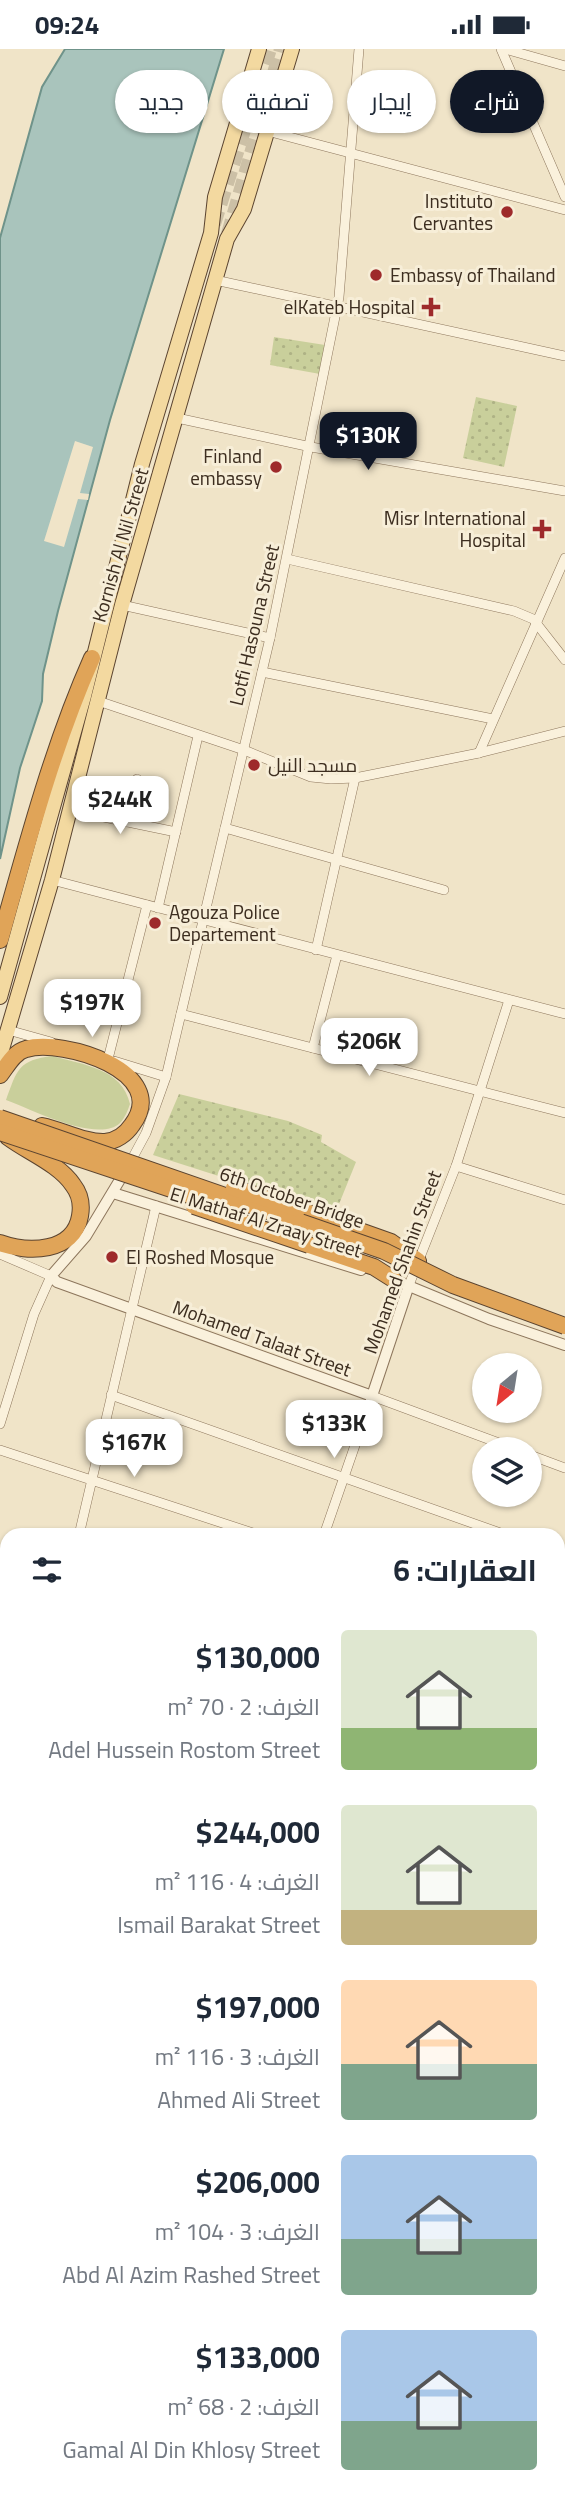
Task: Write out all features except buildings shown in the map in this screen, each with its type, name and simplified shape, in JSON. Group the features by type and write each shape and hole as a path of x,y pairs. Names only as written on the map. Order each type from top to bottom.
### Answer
{"highway":[{"path":"0,940 31,830 71,705 92,658"},
{"path":"0,1075 18,1053 28,1048 74,1052 113,1063 135,1084 140,1097 135,1121 117,1138 105,1142 45,1126 3,1126"},
{"path":"0,1243 40,1249 59,1244 74,1231 81,1211 77,1191 64,1174 3,1126"},
{"name":"6th October Bridge","path":"3,1126 58,1139 384,1251 453,1285 565,1326"},
{"name":"6th October Bridge","path":"3,1126 33,1143 372,1257 458,1297 565,1336"},
{"path":"58,1139 78,1140 134,1155 298,1209 391,1242 418,1261"},
{"path":"33,1143 76,1166 374,1267 401,1282"}],"main road":[{"name":"Kornish Al Nil Street","path":"0,997 43,848 142,464 211,233 215,197 259,49"},
{"name":"Kornish Al Nil Street","path":"286,70 292,49"},
{"name":"Kornish Al Nil Street","path":"0,1056 52,880 122,605 215,280 227,239 244,209 266,133"}],"street":[{"name":"Lotfi Hasouna Street","path":"51,1276 86,1236 113,1193 146,1133 166,1077 270,638 338,306 359,49"},
{"path":"503,49 565,66"},
{"path":"503,49 565,197"},
{"path":"275,133 565,209"},
{"path":"215,280 565,356"},
{"path":"177,418 311,447 565,491"},
{"path":"479,753 565,558"},
{"path":"287,559 514,611 536,622 565,660"},
{"path":"122,605 270,638"},
{"path":"262,672 494,719"},
{"path":"98,701 244,750 312,777 355,778 479,753 565,731"},
{"path":"158,908 198,736"},
{"path":"316,950 355,778"},
{"path":"127,822 137,779"},
{"path":"70,810 176,832"},
{"path":"225,828 444,890"},
{"path":"52,880 565,1014"},
{"path":"113,1063 147,905"},
{"path":"313,1048 337,955"},
{"name":"Mohamed Shahin Street","path":"326,1528 372,1396 401,1282 418,1261 456,1166 509,1000"},
{"path":"181,1014 565,1114"},
{"path":"8,1030 166,1077"},
{"name":"El Mathaf Al Zraay Street","path":"132,1159 418,1261 461,1280 565,1318"},
{"path":"456,1166 565,1200"},
{"name":"El Mathaf Al Zraay Street","path":"113,1193 401,1282 489,1319 565,1345"},
{"path":"81,1528 156,1206"},
{"name":"Mohamed Talaat Street","path":"0,1254 51,1276 65,1286 483,1437"},
{"path":"0,1424 34,1314 51,1276"},
{"path":"111,1395 486,1528"},
{"path":"0,1450 238,1528"},
{"path":"542,1459 565,1468"}],"green space":[{"path":"274,337 325,345 320,374 270,365"},
{"path":"476,397 517,406 504,467 463,458"},
{"path":"53,1056 100,1070 119,1083 130,1104 120,1123 96,1130 81,1127 47,1117 6,1100 20,1068 32,1060"},
{"path":"179,1094 288,1121 322,1135 321,1142 356,1162 337,1209 278,1195 153,1155"}],"water":[{"path":"65,49 224,49 208,101 208,70 115,70 115,133 198,133 110,420 58,611 43,674 42,701 20,768 0,859 0,238 42,87"}],"pier":[{"path":"75,441 93,447 80,493 89,494 88,500 78,499 64,547 44,541"}],"tunnel":[{"path":"214,224 270,49"},
{"path":"228,234 281,49"}],"place":[{"name":"Instituto Cervantes","path":"507,212"},
{"name":"Embassy of Thailand","path":"376,275"},
{"name":"elKateb Hospital","path":"431,307"},
{"name":"Finland embassy","path":"276,467"},
{"name":"Misr International Hospital","path":"542,529"},
{"name":"مسجد النيل","path":"254,765"},
{"name":"Agouza Police Departement","path":"155,923"},
{"name":"El Roshed Mosque","path":"112,1257"}]}
